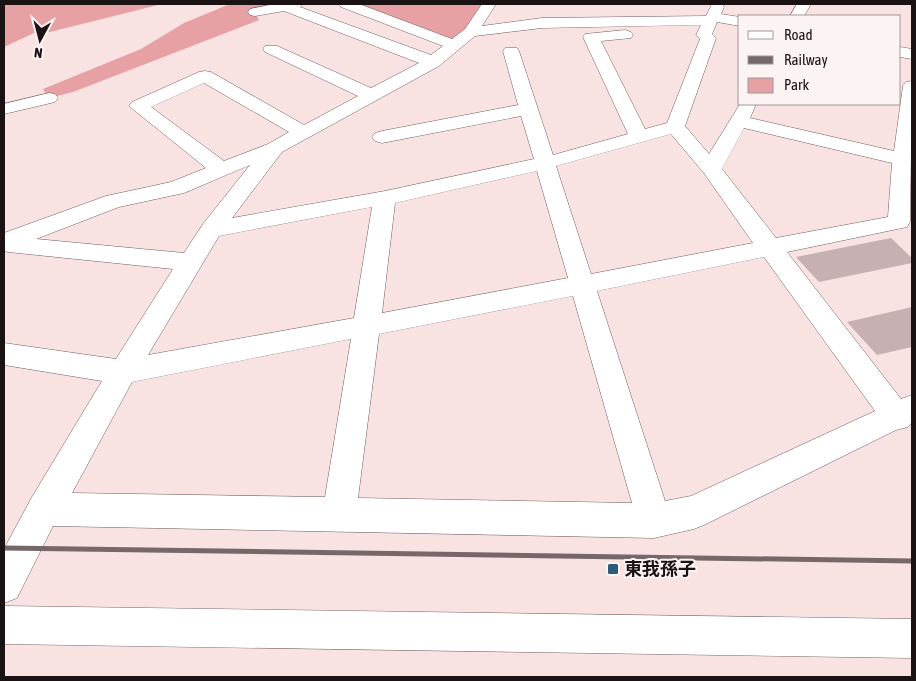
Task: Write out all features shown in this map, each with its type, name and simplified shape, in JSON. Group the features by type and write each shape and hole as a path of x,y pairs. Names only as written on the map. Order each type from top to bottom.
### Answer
{"street":[{"path":"346,4 454,45"},
{"path":"4,243 114,201 176,188 275,148 433,62 470,32 489,4"},
{"path":"798,15 804,4"},
{"path":"255,12 290,5 433,62"},
{"path":"470,32 611,15 714,13 738,21"},
{"path":"675,127 708,38 704,35 714,13"},
{"path":"628,35 591,36 639,136"},
{"path":"271,49 371,96"},
{"path":"511,51 654,521"},
{"path":"222,170 138,106 205,76 303,132"},
{"path":"4,354 123,372 582,285 899,222 903,158 912,86"},
{"path":"4,109 49,98"},
{"path":"382,137 529,109"},
{"path":"711,169 744,112 903,158"},
{"path":"211,230 385,198 545,163 675,127"},
{"path":"44,509 654,521 694,512 905,413 771,248 711,169 675,127"},
{"path":"4,585 44,509 123,372 190,262 211,230 275,148"},
{"path":"339,515 385,198"},
{"path":"4,243 190,262"},
{"path":"4,625 912,639"}],"green space":[{"path":"4,4 162,4 50,32 34,33 4,47"},
{"path":"230,4 295,4 255,12 259,20 73,92 49,98 43,89 141,49 184,23"},
{"path":"346,4 489,4 480,18 454,45"}],"building":[{"path":"891,238 912,258 912,263 819,282 796,257"},
{"path":"912,307 912,347 877,355 847,322"}],"railway":[{"path":"4,548 912,561"}],"place":[{"name":"東我孫子","path":"613,569"}]}
